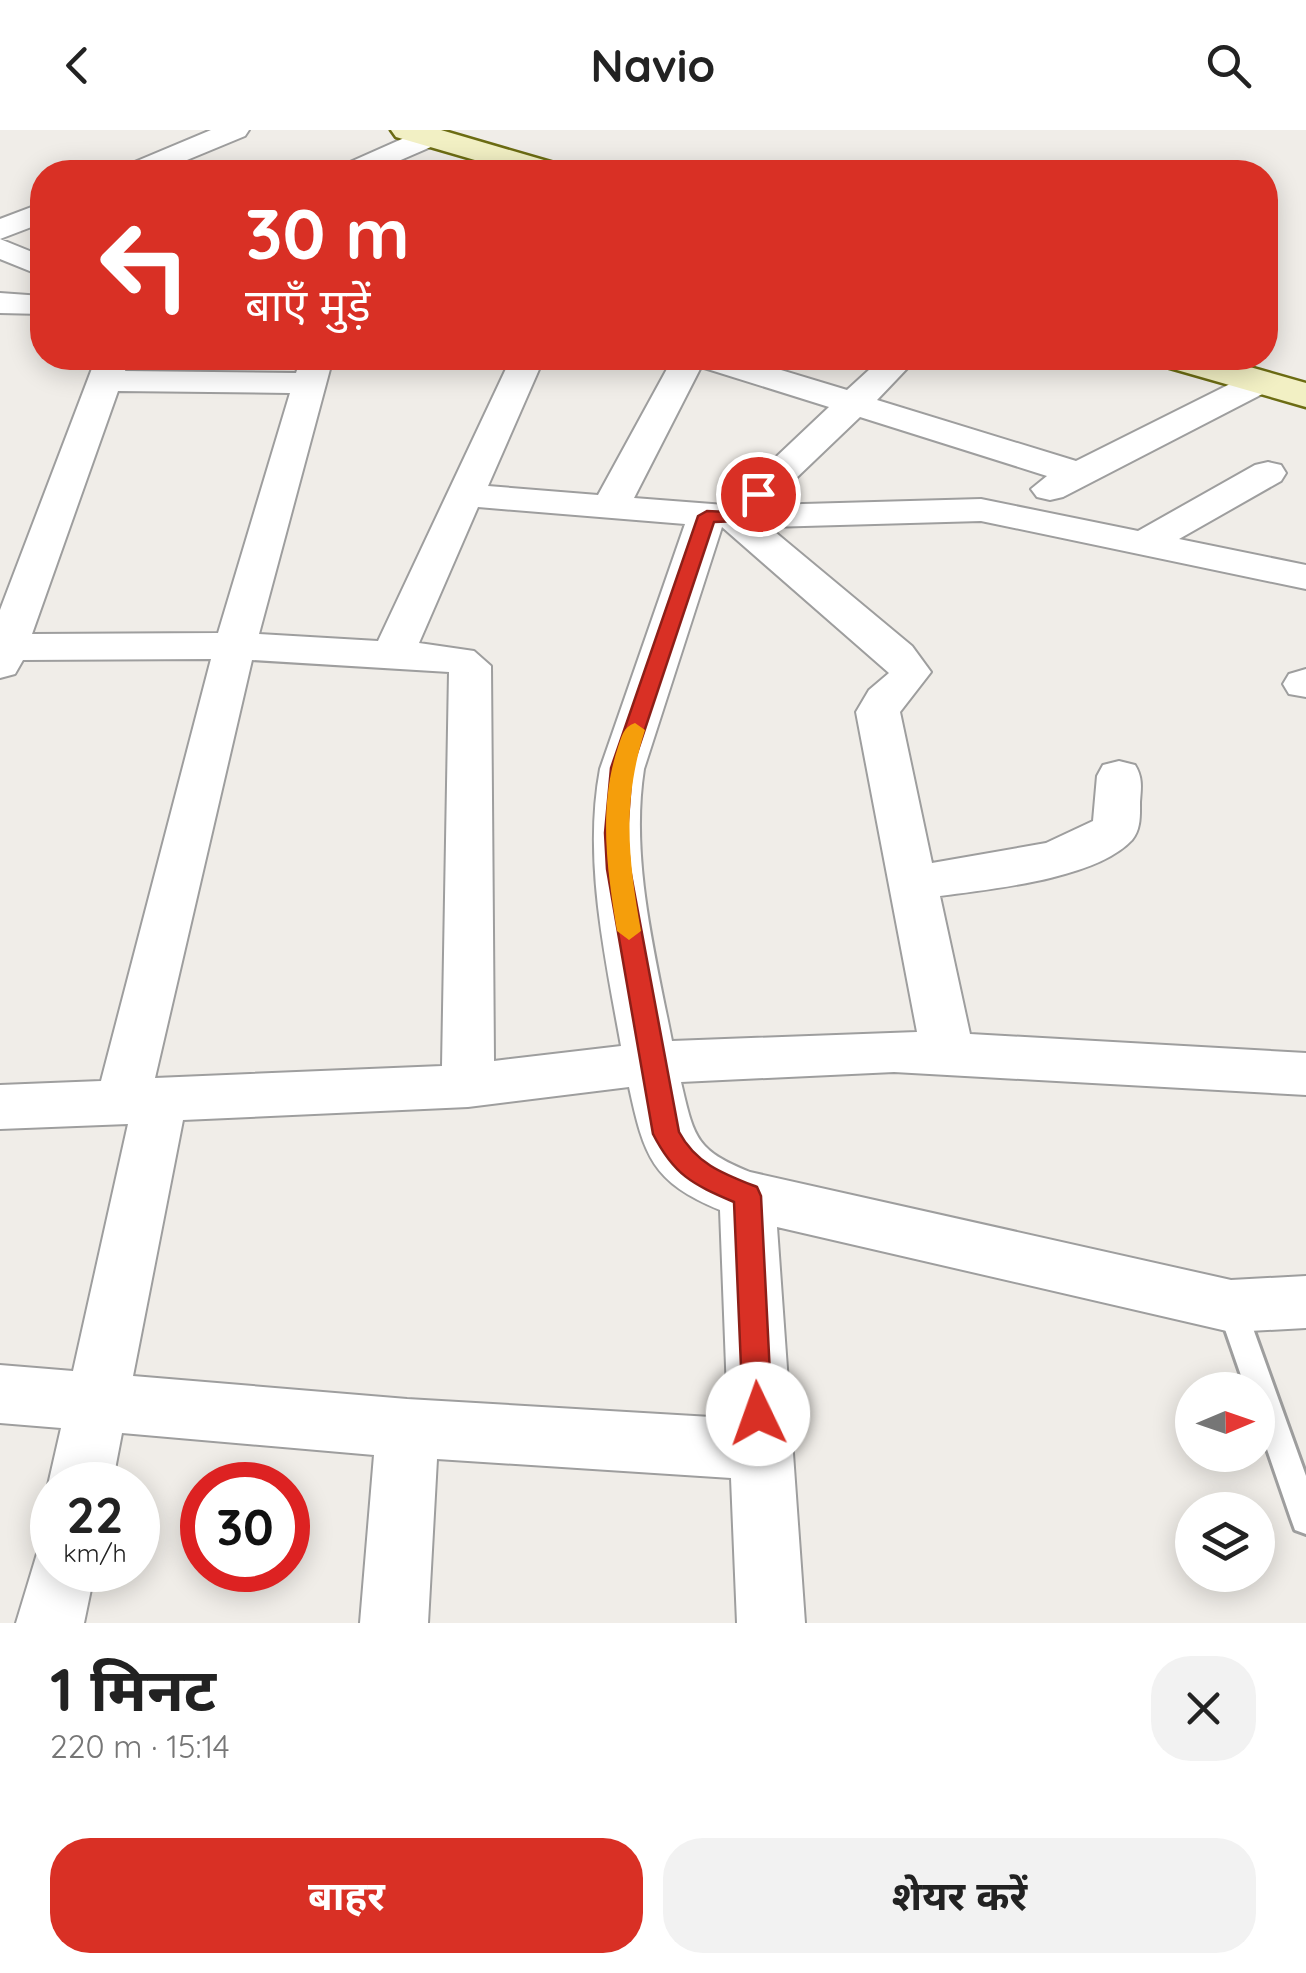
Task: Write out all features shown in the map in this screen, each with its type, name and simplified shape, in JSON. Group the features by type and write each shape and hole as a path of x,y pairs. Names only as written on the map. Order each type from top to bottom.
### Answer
{"street":[{"path":"164,160 235,130"},
{"path":"372,160 419,134 509,160"},
{"path":"0,230 30,217"},
{"path":"0,248 30,262"},
{"path":"0,303 30,304"},
{"path":"108,370 3,653 235,646 393,654 459,660 470,666 468,1086"},
{"path":"85,1462 141,1102 235,646 313,370"},
{"path":"393,654 522,370"},
{"path":"611,506 683,370"},
{"path":"749,370 1079,474"},
{"path":"886,370 721,517 622,768 617,802 619,869 666,1134 681,1161 710,1180 748,1196 1231,1306 1306,1302"},
{"path":"1218,370 1306,395"},
{"path":"1004,513 1260,382"},
{"path":"1146,544 1268,473"},
{"path":"464,496 721,517 981,510 1306,577"},
{"path":"721,517 906,664 910,672 907,682 881,702 878,712 948,1051"},
{"path":"916,882 1055,858 1102,841 1116,828 1120,776"},
{"path":"0,1107 468,1086 652,1063 948,1051 1306,1074"},
{"path":"748,1196 759,1450 772,1623"},
{"path":"0,1394 407,1428 759,1450"},
{"path":"394,1623 407,1428"},
{"path":"50,1623 57,1592"}],"lane":[{"path":"1231,1306 1306,1519"}],"slow traffic":[{"path":"629,931 616,833 622,768 635,730"}],"route":[{"path":"758,494 734,517 707,516 622,768 616,833 666,1134 681,1161 710,1180 748,1196 758,1414"}]}
